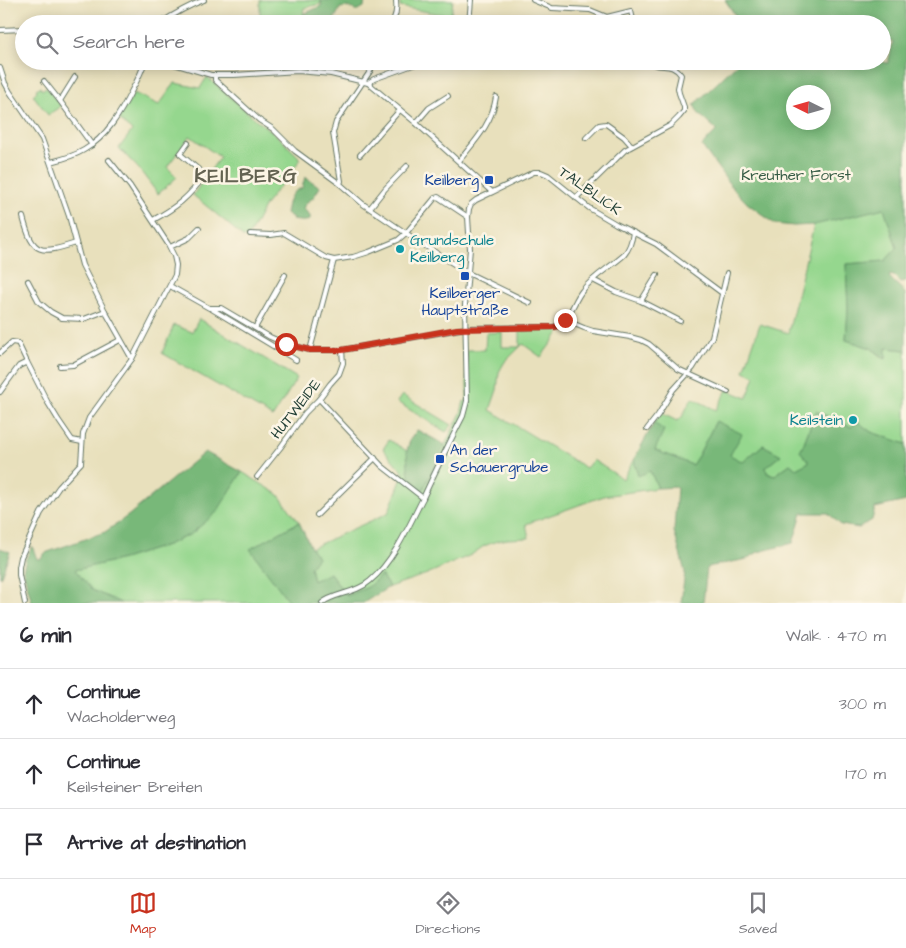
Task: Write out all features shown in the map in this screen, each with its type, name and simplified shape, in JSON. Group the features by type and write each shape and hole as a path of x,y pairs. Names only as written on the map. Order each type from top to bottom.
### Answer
{"street":[{"path":"171,15 204,0"},
{"path":"395,15 396,0"},
{"path":"470,15 472,0"},
{"path":"533,0 552,8 590,10 602,15"},
{"path":"615,15 631,11 632,15"},
{"path":"0,30 15,29"},
{"path":"0,68 5,84 42,139 51,162 82,265 120,340 132,359"},
{"path":"51,162 84,151 107,131 117,118 142,70"},
{"path":"196,70 213,75 306,71 333,74 366,83 416,122 492,192"},
{"path":"340,184 334,128 336,122 366,83 371,70"},
{"path":"366,83 399,70"},
{"path":"576,198 625,150 671,125 684,111 678,88 681,75 678,70"},
{"path":"213,75 215,80 259,120 273,129 296,151 363,204 468,273 530,303"},
{"path":"60,101 75,78"},
{"path":"44,81 92,145"},
{"path":"416,122 429,108 448,96"},
{"path":"459,161 487,125 493,112 496,97"},
{"path":"360,155 400,110"},
{"path":"586,138 599,125 606,124 632,146"},
{"path":"153,220 181,203 205,176 180,154 188,143"},
{"path":"24,603 19,575 21,557 41,513 59,487 81,463 83,434 89,418 132,359 175,275 176,265 170,247 130,186 109,160"},
{"path":"370,208 406,166"},
{"name":"TALBLICK","path":"468,217 471,204 476,200 534,172 541,172 602,216 670,253 722,293"},
{"path":"250,234 284,233 326,258 334,260 353,257 398,240 435,198 438,197 468,217 470,249 466,296 467,401 463,416 409,526 396,549 378,574 357,590 328,599 322,603"},
{"path":"23,217 31,242 37,247 44,250 53,250 76,243"},
{"path":"170,247 189,238 199,228"},
{"path":"209,308 221,308 286,344 310,350 342,350 466,328 554,327 559,326 565,320 582,291 629,250 633,232"},
{"path":"310,350 334,260"},
{"path":"647,429 673,390 693,368 712,337 727,274"},
{"path":"255,328 285,275"},
{"path":"641,301 657,275"},
{"path":"593,280 680,321"},
{"path":"28,281 39,302 62,318 84,319 105,311"},
{"path":"170,286 296,360"},
{"path":"565,320 593,331 630,336 641,340 649,344 678,369 728,392"},
{"path":"60,366 73,365 120,340"},
{"path":"0,353 12,342 18,343 48,404 72,440 82,442"},
{"name":"HUTWEIDE","path":"257,477 305,413 339,374 343,363 342,350"},
{"path":"0,392 19,366 27,362"},
{"path":"319,399 382,466 423,498"},
{"path":"317,515 375,458"}],"green space":[{"path":"260,0 321,0 320,4 304,8 303,15 260,15"},
{"path":"322,0 365,0 364,7 358,10 347,7 340,8 336,15 304,15 321,6"},
{"path":"400,0 453,0 451,15 400,7"},
{"name":"Kreuther Forst","path":"725,0 906,0 906,281 900,282 894,276 889,276 905,294 906,350 886,348 886,359 871,348 846,340 848,309 846,264 885,261 897,248 884,208 814,225 794,226 775,224 747,203 731,186 702,146 717,130 699,114 694,105 731,70 891,70 893,42 891,42 891,15 735,15"},
{"path":"207,77 273,132 301,159 265,205 250,234 244,238 193,195 220,157 190,136 167,167 177,177 158,194 139,169 119,148 132,131 119,119 134,93 159,105 175,83 200,88"},
{"path":"40,87 42,90 46,87 61,106 48,115 33,95 37,91 36,89"},
{"path":"305,177 320,187 303,208 310,216 310,220 293,220 286,213 288,204 292,194 302,188"},
{"path":"884,208 897,248 885,261 846,264 848,309 846,340 871,348 885,359 886,348 906,350 906,444 871,432 858,422 851,427 816,411 800,451 810,462 796,469 790,464 775,475 767,473 766,467 781,455 763,445 743,462 729,455 716,421 692,465 655,450 654,423 661,413 677,421 682,417 692,398 716,410 727,390 747,398 755,376 744,371 760,324 788,333 814,225"},
{"path":"199,319 297,378 273,417 162,353 174,325 192,332"},
{"path":"559,329 559,333 541,357 523,344 520,347 520,331"},
{"path":"502,332 502,347 520,347 504,363 499,372 497,390 490,410 586,468 593,460 623,479 634,459 638,475 650,471 658,488 604,496 526,524 529,538 497,541 484,546 471,555 427,574 389,587 381,575 368,587 347,596 330,573 313,581 310,567 318,557 311,548 388,513 404,473 383,449 389,440 407,451 410,440 417,430 445,445 461,413 464,401 467,402 467,350 485,350 486,333"},
{"path":"402,395 452,425 446,432 397,402"},
{"path":"816,411 851,427 858,422 871,432 906,444 906,501 875,508 872,520 859,528 841,525 828,513 802,513 793,543 758,552 747,559 707,567 703,603 681,603 685,572 674,531 677,487 658,488 650,471 638,476 634,459 654,423 664,430 655,450 692,465 716,421 742,434 730,455 743,462 763,445 781,455 766,467 767,473 775,475 790,464 796,469 809,462 800,451"},
{"path":"417,430 445,445 422,492 410,481 408,469 407,451 410,440"},
{"path":"205,452 242,472 217,512 191,534 167,545 123,559 75,570 92,590 121,603 32,603 23,570 32,546 37,559 41,559 45,553 105,532 129,515"},
{"path":"242,472 278,494 299,522 251,549 290,603 121,603 91,590 74,570 123,559 167,545 191,534 216,512"},
{"path":"299,522 311,548 318,557 310,567 313,581 330,573 347,596 368,587 381,575 389,587 363,603 290,603 250,549"},
{"path":"0,548 10,552 0,577"}],"place":[{"name":"Keilberg","path":"489,180"},
{"name":"Grundschule Keilberg","path":"400,249"},
{"name":"Keilberger Hauptstraße","path":"465,276"},
{"name":"Keilstein","path":"853,420"},
{"name":"An der Schauergrube","path":"440,459"}],"district":[{"name":"KEILBERG","path":"246,176"}],"route":[{"path":"286,344 310,350 342,350 457,329 554,327 559,326 565,320"}]}
